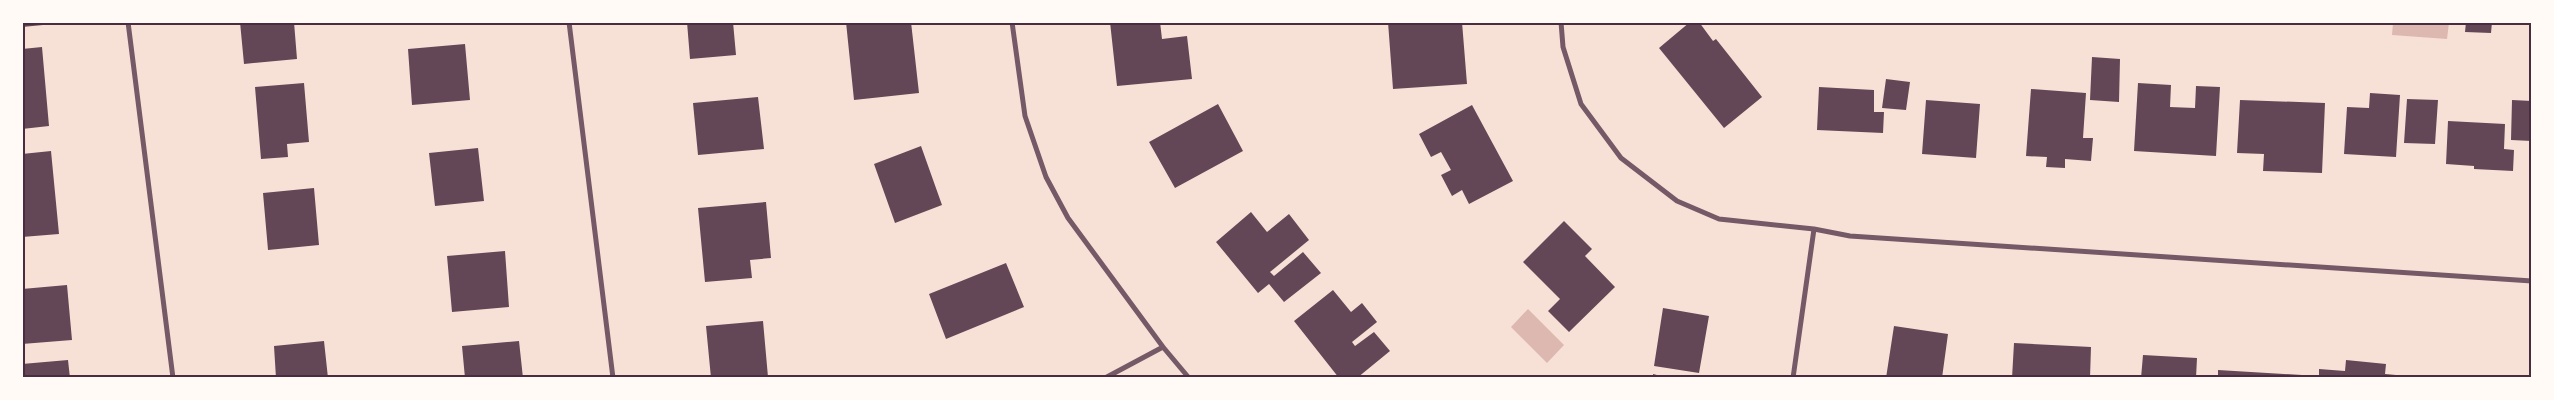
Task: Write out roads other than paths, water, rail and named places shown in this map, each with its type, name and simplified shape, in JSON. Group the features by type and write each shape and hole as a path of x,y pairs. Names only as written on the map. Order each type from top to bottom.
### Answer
{"street":[{"path":"128,22 173,378"},
{"path":"569,22 613,378"},
{"path":"1012,22 1025,116 1046,177 1068,218 1163,347 1189,378"},
{"path":"1561,22 1563,48 1582,104 1621,158 1677,201 1719,219 1814,229 1850,236 2532,281"},
{"path":"1793,378 1814,229"},
{"path":"1105,378 1163,347"}]}
